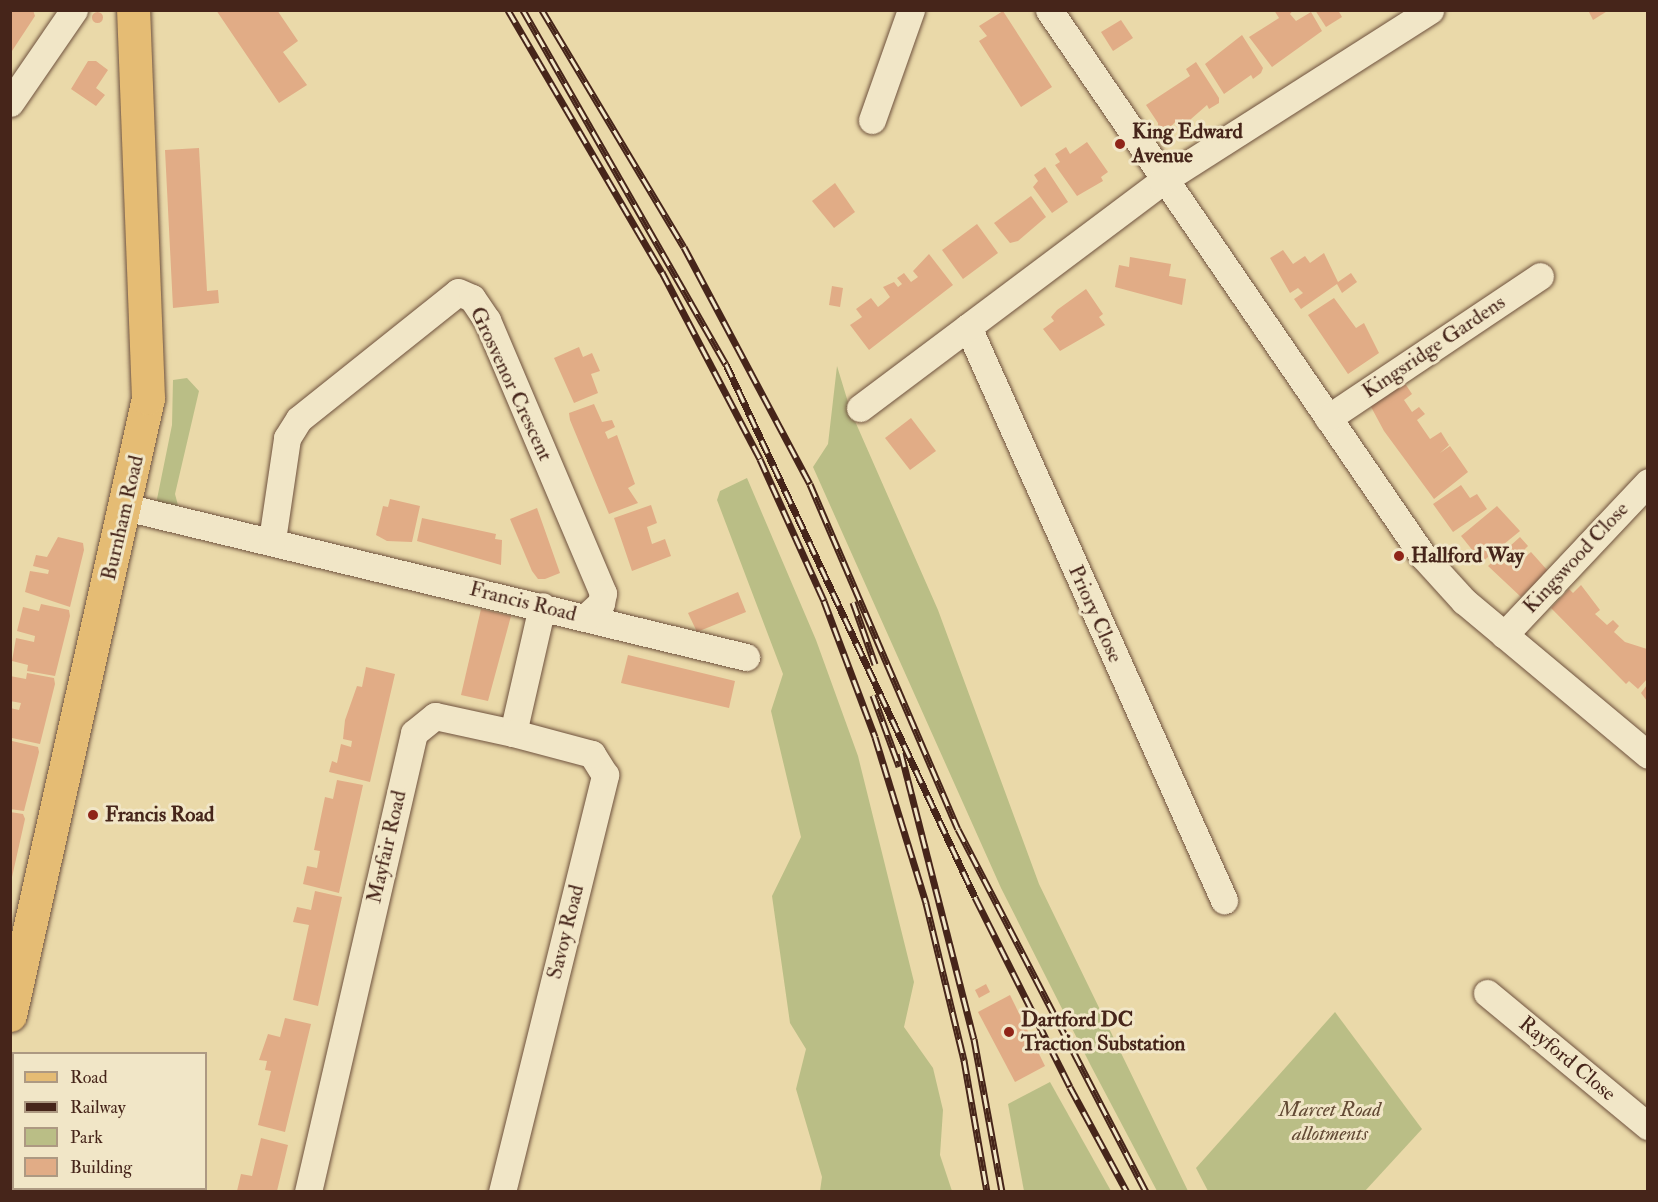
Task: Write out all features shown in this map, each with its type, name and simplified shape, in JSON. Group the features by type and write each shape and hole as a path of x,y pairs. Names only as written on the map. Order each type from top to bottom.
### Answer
{"main road":[{"name":"Burnham Road","path":"10,1015 148,398 133,10"}],"street":[{"path":"10,102 74,10"},
{"path":"872,120 911,10"},
{"path":"1048,10 1162,181 1423,556 1464,601 1647,755"},
{"path":"860,408 1162,181 1430,10"},
{"name":"Kingsridge Gardens","path":"1328,418 1540,276"},
{"name":"Grosvenor Crescent","path":"272,540 287,438 299,419 458,292 472,298 487,320 603,593 601,603 586,617"},
{"name":"Priory Close","path":"968,327 1224,900"},
{"name":"Kingswood Close","path":"1504,635 1647,482"},
{"name":"Francis Road","path":"125,507 272,540 746,657"},
{"path":"513,734 542,606"},
{"name":"Mayfair Road","path":"308,1191 414,733 435,716 513,734"},
{"name":"Savoy Road","path":"502,1191 605,775 592,754 513,734"},
{"name":"Rayford Close","path":"1487,993 1647,1126"}],"green space":[{"path":"837,366 851,412 938,610 1039,884 1188,1191 1157,1191 1091,1066 1001,888 813,467 828,444"},
{"path":"187,378 199,391 175,494 180,513 156,504 172,425 173,380"},
{"path":"747,478 816,640 858,756 914,982 904,1027 933,1068 943,1110 940,1155 952,1191 820,1191 822,1177 796,1089 806,1049 790,1023 772,896 801,837 771,711 783,674 717,500 720,491"},
{"name":"Marcet Road allotments","path":"1335,1012 1422,1129 1365,1191 1208,1191 1196,1168"},
{"path":"1050,1082 1111,1191 1024,1191 1008,1104"}],"building":[{"path":"10,10 33,10 35,16 10,54"},
{"path":"216,10 277,10 298,41 283,52 307,85 279,103"},
{"path":"1274,10 1293,10 1290,14 1296,21 1311,12 1322,31 1272,67 1249,37 1279,18"},
{"path":"1315,10 1338,10 1342,17 1326,27"},
{"path":"1588,10 1609,10 1593,20"},
{"path":"1003,11 1052,87 1021,107 979,41 987,36 979,26"},
{"path":"97,12 101,13 101,21 97,22 93,21 92,17 93,13"},
{"path":"1121,20 1133,38 1113,51 1101,32"},
{"path":"1242,35 1263,68 1261,73 1253,79 1251,75 1224,94 1205,64"},
{"path":"88,61 96,61 108,70 96,88 105,95 96,106 71,89"},
{"path":"1196,62 1219,98 1219,103 1209,109 1207,105 1183,126 1176,121 1167,131 1158,129 1158,123 1146,105 1190,76 1186,69"},
{"path":"1087,142 1108,172 1101,177 1103,181 1077,196 1055,165 1060,162 1055,154 1066,147 1070,154"},
{"path":"199,148 207,291 218,290 219,303 173,308 165,150"},
{"path":"1045,167 1068,202 1052,213 1033,187 1038,181 1034,175"},
{"path":"835,183 855,212 834,228 812,201"},
{"path":"1031,196 1046,217 1018,241 1010,243 994,223"},
{"path":"977,224 998,253 963,279 942,250"},
{"path":"1283,250 1293,264 1305,256 1310,263 1324,253 1338,282 1351,273 1357,282 1342,293 1337,284 1301,309 1294,299 1303,293 1298,288 1290,293 1270,258"},
{"path":"929,254 953,285 869,350 850,325 862,317 856,309 871,298 878,307 890,297 883,287 894,282 898,287 902,284 897,278 904,273 911,282 918,277 913,271"},
{"path":"1130,257 1171,264 1169,276 1186,279 1182,305 1115,287 1119,265 1129,267"},
{"path":"832,286 843,288 840,307 829,305"},
{"path":"1086,289 1103,314 1099,317 1105,325 1060,351 1043,329 1054,321 1051,317 1057,310"},
{"path":"1334,298 1356,328 1364,323 1379,353 1348,374 1308,315"},
{"path":"579,347 583,357 592,353 600,371 591,374 598,393 574,403 554,358"},
{"path":"1404,382 1412,394 1404,400 1412,412 1419,407 1425,414 1417,420 1430,439 1441,432 1449,445 1440,453 1450,446 1468,472 1434,499 1384,431 1370,405"},
{"path":"594,404 602,422 612,420 615,427 605,432 608,439 617,435 635,484 628,488 638,503 609,514 569,413"},
{"path":"911,418 936,451 910,470 885,438"},
{"path":"1461,485 1470,498 1477,494 1487,509 1453,532 1433,504"},
{"path":"390,499 420,506 412,542 387,541 376,535 383,506 388,507"},
{"path":"651,505 657,523 647,527 652,544 665,539 671,556 632,571 614,518"},
{"path":"1497,506 1520,531 1482,562 1461,536"},
{"path":"537,508 560,573 545,579 538,579 532,571 510,519"},
{"path":"422,518 496,534 495,539 502,540 501,565 417,541"},
{"path":"58,537 83,543 84,550 70,607 25,592 30,571 48,574 49,570 33,566 36,555 47,557"},
{"path":"1520,537 1528,546 1521,553 1525,557 1531,552 1548,571 1521,597 1488,566"},
{"path":"1581,585 1600,610 1595,614 1607,625 1613,620 1619,626 1614,632 1625,642 1647,649 1647,679 1638,689 1629,681 1626,684 1551,608 1569,589 1573,593"},
{"path":"738,592 746,612 697,632 688,613"},
{"path":"41,604 69,610 70,616 55,676 27,671 28,665 12,661 16,638 34,642 35,636 17,631 23,607 39,611"},
{"path":"481,609 511,616 488,701 461,695"},
{"path":"628,655 735,681 729,708 621,683"},
{"path":"366,667 395,674 370,782 329,772 332,761 337,763 341,744 351,747 352,741 343,739 345,720 357,686 362,687"},
{"path":"27,673 54,678 55,684 40,744 12,738 10,732 10,708 19,710 21,703 10,701 10,676 26,679"},
{"path":"1647,685 1647,701 1641,693"},
{"path":"12,741 38,747 39,752 24,811 10,809"},
{"path":"337,780 363,785 339,893 303,884 307,866 317,868 320,851 314,850 325,797 333,799"},
{"path":"10,812 23,814 25,819 12,877"},
{"path":"315,891 342,897 318,1006 293,1000 309,925 293,922 297,907 311,910"},
{"path":"986,984 990,992 979,998 975,990"},
{"name":"Dartford DC Traction Substation","path":"1010,995 1045,1066 1015,1082 978,1012"},
{"path":"285,1018 311,1024 285,1132 258,1125 271,1071 265,1070 267,1061 259,1060 268,1034 280,1037"},
{"path":"261,1138 288,1145 277,1191 237,1191 241,1174 252,1176"}],"railway":[{"path":"508,10 662,272 760,459 824,601 875,737 926,903 964,1060 987,1192"},
{"path":"523,10 726,364 975,897 1070,1087 1127,1192"},
{"path":"542,10 684,247 810,484 958,829 1146,1192"},
{"path":"853,602 875,664"},
{"path":"873,695 899,766"},
{"path":"901,753 974,1039 1002,1192"}],"place":[{"name":"King Edward Avenue","path":"1120,144"},
{"name":"Hallford Way","path":"1399,556"},
{"name":"Francis Road","path":"93,815"},
{"name":"Dartford DC Traction Substation","path":"1009,1032"}]}
